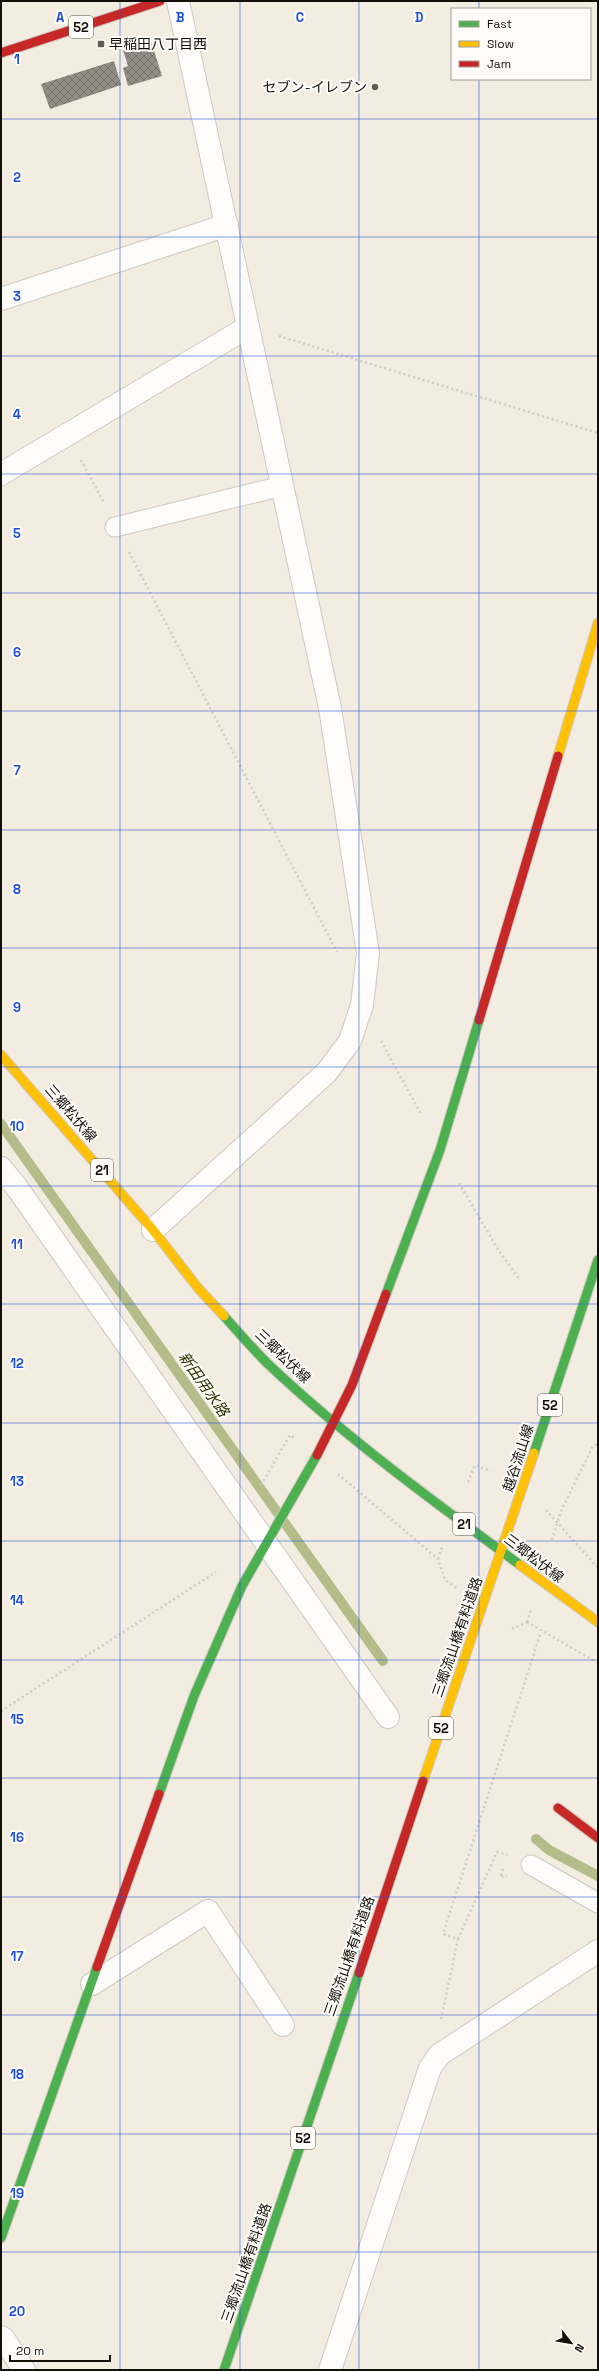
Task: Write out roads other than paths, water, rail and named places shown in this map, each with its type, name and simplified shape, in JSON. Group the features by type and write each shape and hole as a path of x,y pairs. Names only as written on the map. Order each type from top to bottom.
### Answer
{"main road":[{"name":"52","path":"1,53 160,1"},
{"path":"1,2238 194,1696 242,1586 268,1544 334,1423 363,1356 440,1150 598,623"},
{"name":"三郷松伏線","path":"3,1062 153,1230 198,1288 266,1362 334,1423 419,1490 598,1622"},
{"name":"越谷流山線","path":"501,1551 598,1260"},
{"name":"三郷流山橋有料道路","path":"224,2370 501,1551"},
{"path":"558,1808 598,1838"}],"street":[{"path":"153,1230 327,1072 350,1041 362,1005 368,953 330,708 178,1"},
{"path":"1,299 227,225"},
{"path":"1,474 248,327"},
{"path":"1,1168 23,1195 388,1717"},
{"path":"92,1984 208,1911 283,2025"},
{"path":"330,2370 430,2068 439,2055 598,1951"},
{"path":"1,2337 4,2339 24,2370"}],"lane":[{"path":"115,527 282,486"},
{"path":"531,1865 598,1903"}],"waterway":[{"name":"新田用水路","path":"1,1124 383,1661"},
{"name":"新田用水路","path":"536,1839 549,1850 598,1876"}],"place":[{"name":"早稲田八丁目西","path":"101,44"},
{"name":"セブン-イレブン","path":"375,87"}]}
